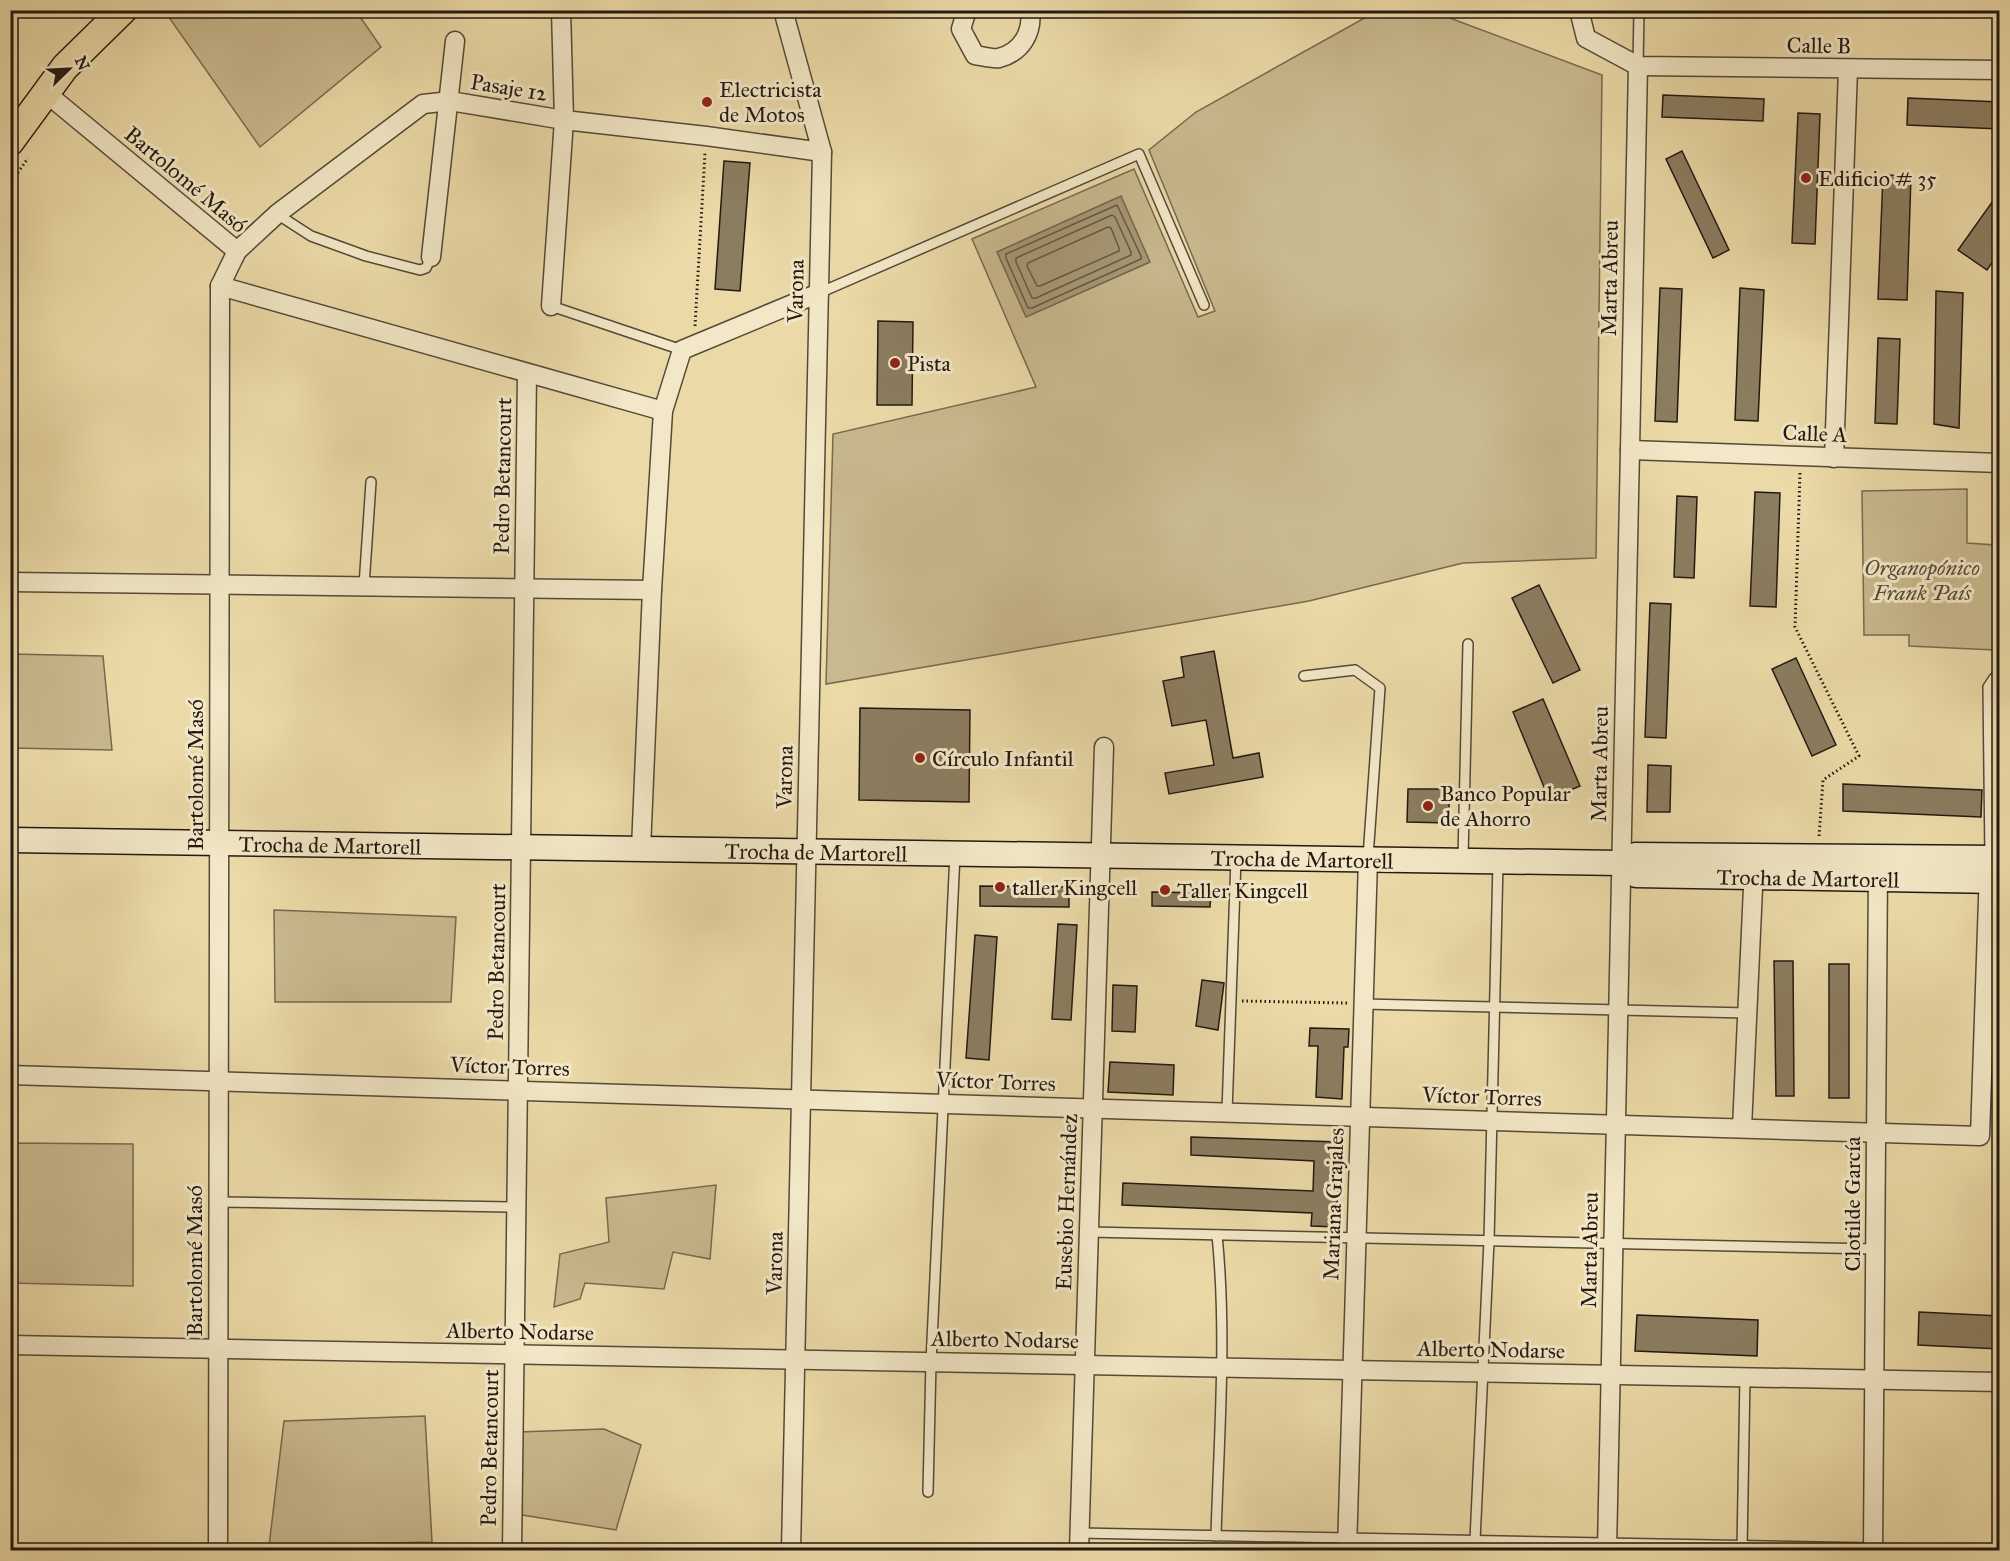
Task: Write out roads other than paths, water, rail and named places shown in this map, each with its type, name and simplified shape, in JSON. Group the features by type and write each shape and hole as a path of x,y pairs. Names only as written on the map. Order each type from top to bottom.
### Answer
{"main road":[{"path":"10,142 65,67 123,10"}],"street":[{"path":"551,306 564,120 561,10"},
{"name":"Varona","path":"783,10 822,152 791,1551"},
{"path":"967,10 961,29 975,55 998,58 1013,51 1027,38 1032,23 1030,10"},
{"path":"1579,10 1586,39 1638,66"},
{"path":"431,257 455,42"},
{"name":"Calle B","path":"1638,66 2000,70"},
{"name":"Marta Abreu","path":"1607,1547 1638,66"},
{"path":"1834,458 1848,69"},
{"name":"Bartolomé Masó","path":"46,93 237,251 220,285 218,1551"},
{"name":"Pasaje 12","path":"237,251 278,214 423,104 450,101 564,120 822,152"},
{"path":"220,285 663,411"},
{"path":"641,849 652,590 663,411 688,347 819,293"},
{"name":"Pedro Betancourt","path":"512,1551 527,374"},
{"name":"Calle A","path":"1630,450 1999,463"},
{"path":"10,582 652,590"},
{"name":"Eusebio Hernández","path":"1079,1542 1104,747"},
{"name":"Trocha de Martorell","path":"10,840 1621,863 1636,875 1754,866 1818,856 1878,868"},
{"name":"Mariana Grajales","path":"1347,1544 1368,860"},
{"path":"1742,1128 1754,866"},
{"name":"Trocha de Martorell","path":"1754,866 1994,869"},
{"name":"Clotilde García","path":"1873,1549 1878,868"},
{"name":"Víctor Torres","path":"10,1075 1980,1136 1994,869"},
{"name":"Alberto Nodarse","path":"10,1345 2000,1382"}],"lane":[{"path":"1638,66 1639,10"},
{"path":"819,293 1139,154 1204,304"},
{"path":"278,214 311,236 366,256 420,270 426,268 431,257"},
{"path":"551,306 688,347"},
{"path":"364,586 371,482"},
{"path":"1462,861 1468,644"},
{"path":"1304,676 1356,670 1380,688 1368,860"},
{"path":"1994,869 1988,687 1989,682 2000,676"},
{"path":"928,1492 931,1362 955,854"},
{"path":"1227,1112 1236,858"},
{"path":"1475,1540 1489,1241 1498,861"},
{"path":"1363,1004 1747,1013"},
{"path":"219,1202 516,1207"},
{"path":"1089,1232 1875,1249"},
{"path":"1216,1536 1221,1368 1220,1266 1217,1235"},
{"path":"1742,1549 1745,1377"},
{"path":"1079,1542 1216,1536 1347,1544 1475,1540 1607,1547 1873,1549"}],"water":[{"path":"1121,196 1150,262 1026,317 997,252"}],"place":[{"name":"Electricista de Motos","path":"707,102"},
{"name":"Edificio # 35","path":"1806,178"},
{"name":"Pista","path":"895,363"},
{"name":"Círculo Infantil","path":"920,758"},
{"name":"Banco Popular de Ahorro","path":"1428,806"},
{"name":"taller Kingcell","path":"1000,887"},
{"name":"Taller Kingcell","path":"1165,890"}],"park label":[{"name":"Organopónico Frank País","path":"1922,580"}]}
